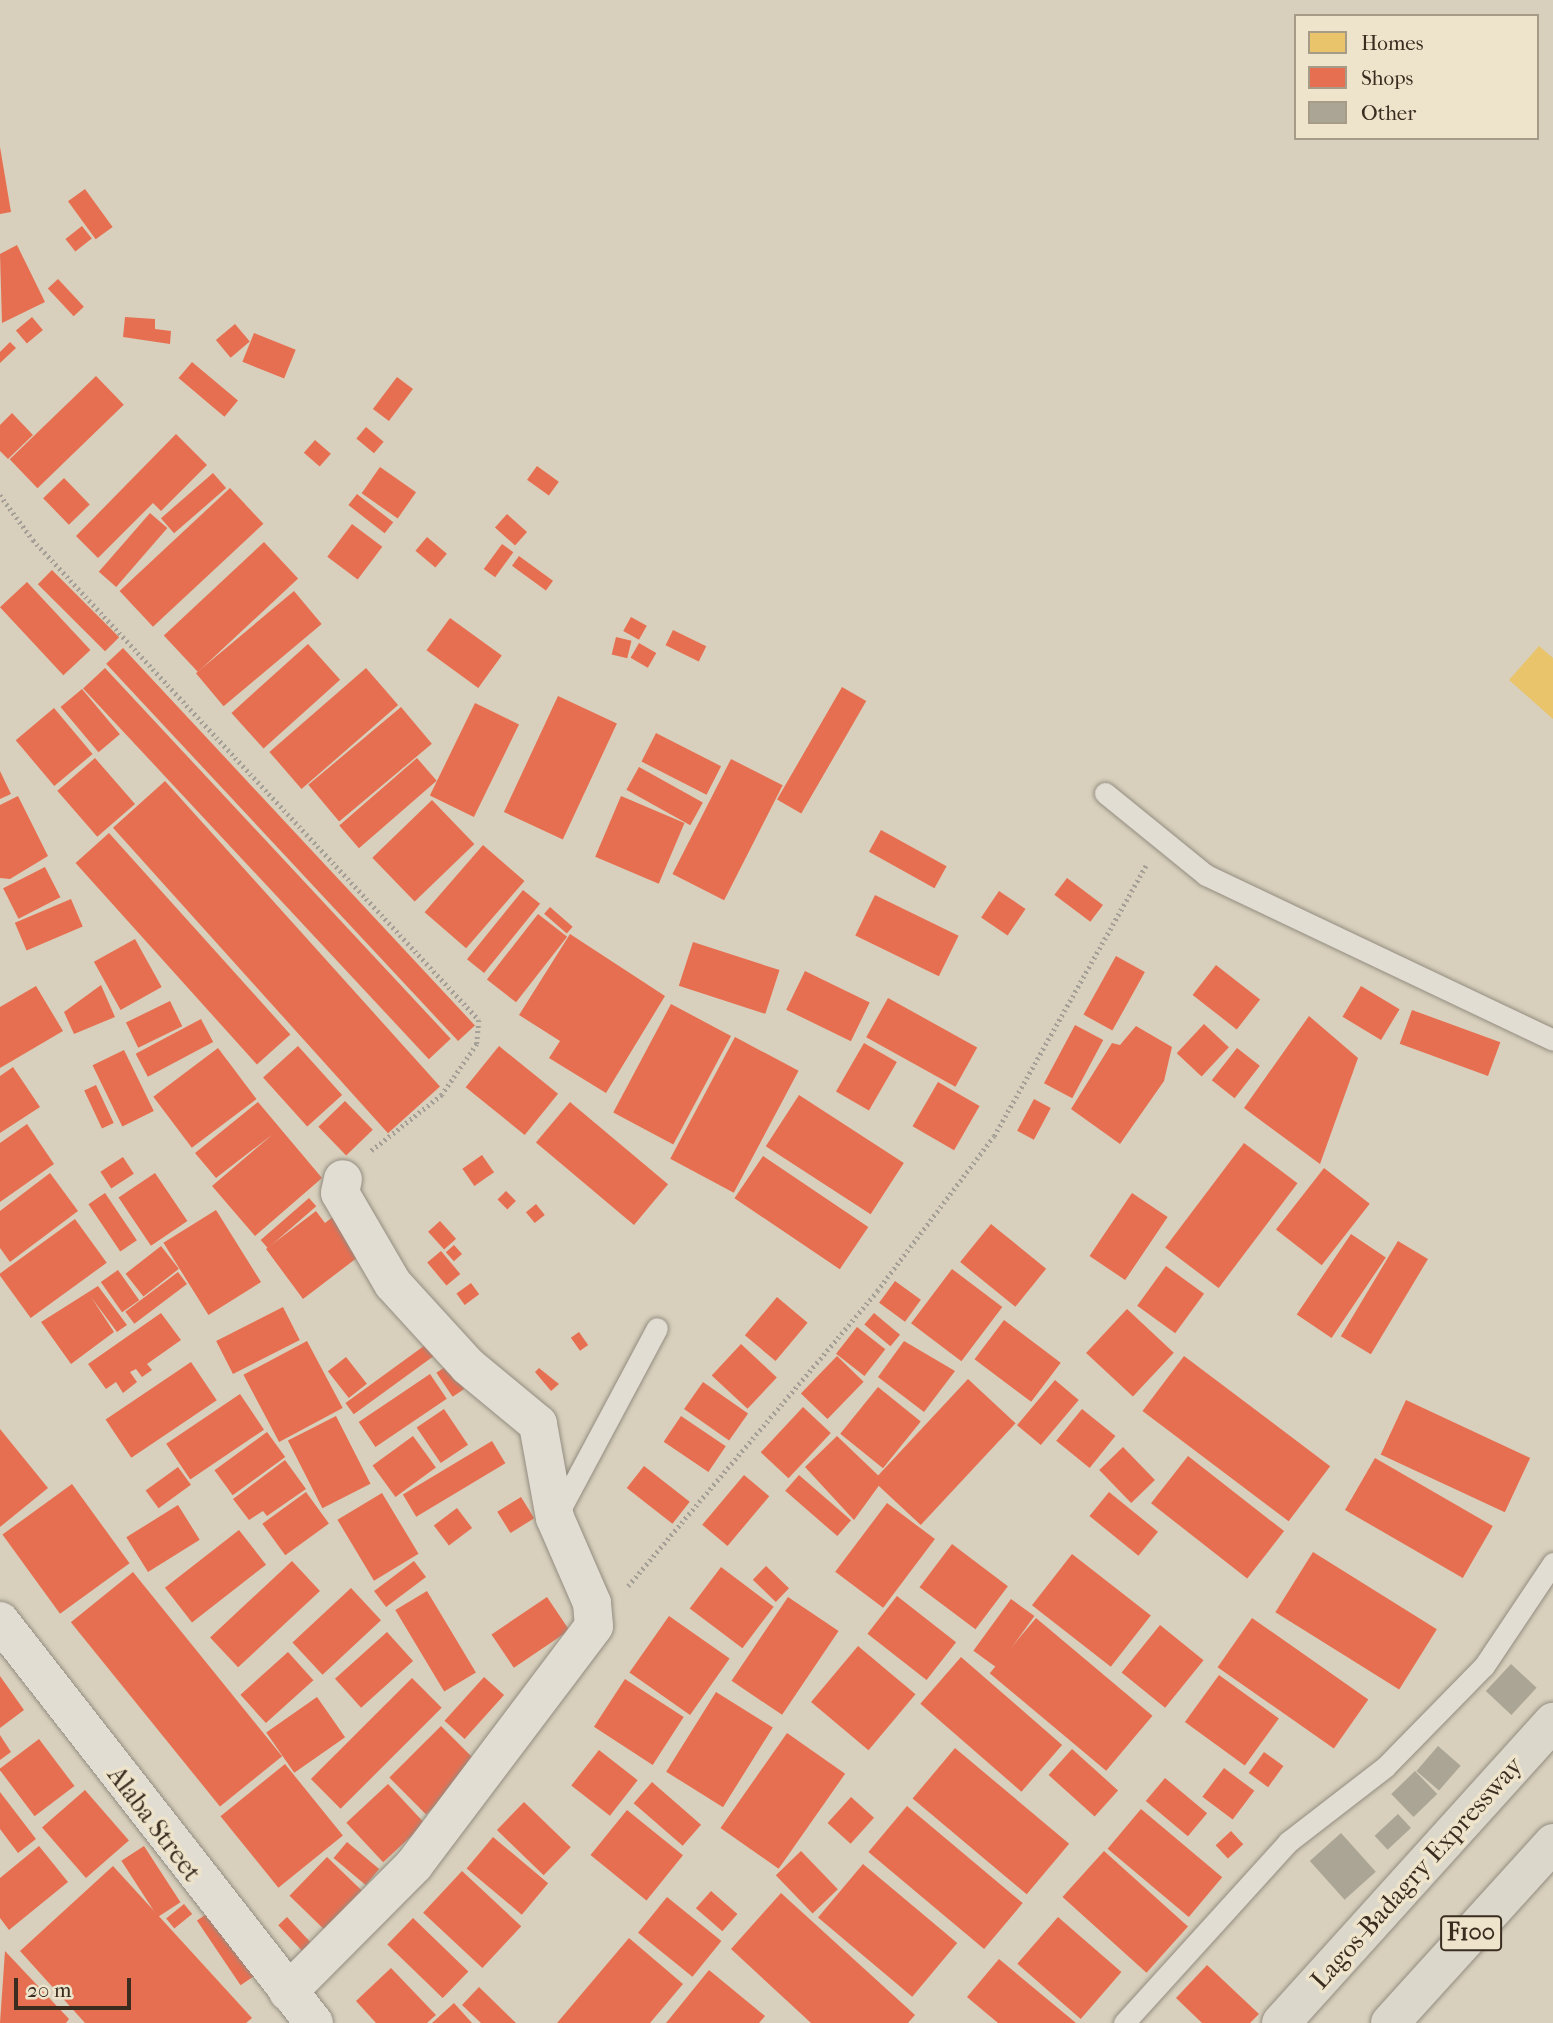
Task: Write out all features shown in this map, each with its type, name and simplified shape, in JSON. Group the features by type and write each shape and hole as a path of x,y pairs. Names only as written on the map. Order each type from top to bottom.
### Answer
{"main road":[{"name":"Lagos-Badagry Expressway","path":"1281,2023 1553,1722"},
{"name":"F100","path":"1390,2023 1553,1843"}],"street":[{"path":"288,1992 414,1866 594,1626 592,1603 555,1518 538,1424 468,1366 394,1284 340,1193 343,1179"},
{"name":"Alaba Street","path":"0,1621 314,2023"}],"lane":[{"path":"1105,793 1206,875 1553,1040"},
{"path":"555,1518 657,1328"},
{"path":"1124,2023 1287,1842 1385,1767 1484,1666 1553,1563"}],"path":[{"path":"0,495 33,540 479,1020 477,1044 442,1095 355,1161 343,1179"},
{"path":"594,1626 877,1291 994,1136 1161,838"}],"building: Homes":[{"path":"1539,646 1553,658 1553,719 1509,680"}],"building: Shops":[{"path":"0,147 11,212 0,214"},
{"path":"85,189 113,227 96,239 68,201"},
{"path":"82,226 92,239 75,252 65,239"},
{"path":"17,245 45,302 2,323 0,254"},
{"path":"58,279 84,307 74,316 48,289"},
{"path":"32,317 43,330 27,344 16,330"},
{"path":"125,317 155,319 155,329 171,331 170,344 123,337"},
{"path":"235,324 250,342 231,358 216,340"},
{"path":"254,333 296,350 284,379 242,362"},
{"path":"10,342 16,348 0,363 0,352"},
{"path":"192,362 238,401 224,417 179,378"},
{"path":"96,376 124,405 37,488 10,459"},
{"path":"397,377 413,389 389,421 373,409"},
{"path":"12,413 33,435 8,459 0,451 0,425"},
{"path":"366,427 384,442 374,453 356,438"},
{"path":"176,434 207,465 161,511 153,503 98,558 76,536"},
{"path":"315,440 331,454 320,467 304,453"},
{"path":"537,466 559,482 549,496 527,480"},
{"path":"380,467 416,492 398,518 362,493"},
{"path":"213,473 226,488 174,533 161,518"},
{"path":"64,478 90,505 69,525 43,498"},
{"path":"230,488 263,524 153,627 120,591"},
{"path":"357,494 393,522 385,533 348,505"},
{"path":"150,513 167,528 116,587 99,572"},
{"path":"507,514 527,532 515,545 495,527"},
{"path":"352,524 382,547 358,580 327,557"},
{"path":"427,537 447,554 435,568 415,551"},
{"path":"264,542 298,579 198,672 164,635"},
{"path":"502,544 513,552 495,577 484,569"},
{"path":"519,556 553,581 546,590 512,566"},
{"path":"52,570 119,637 105,651 38,584"},
{"path":"27,582 90,650 63,675 0,607"},
{"path":"294,591 322,624 224,706 196,673"},
{"path":"631,617 647,626 639,640 623,631"},
{"path":"450,618 502,656 478,688 426,650"},
{"path":"673,630 706,646 699,661 666,645"},
{"path":"616,637 632,641 627,658 612,654"},
{"path":"639,643 656,653 648,668 630,658"},
{"path":"308,644 340,680 264,749 231,713"},
{"path":"123,648 475,1025 458,1041 106,664"},
{"path":"105,668 451,1039 429,1059 83,688"},
{"path":"366,668 398,705 302,789 269,752"},
{"path":"842,687 866,701 801,814 777,800"},
{"path":"82,689 120,734 98,752 61,707"},
{"path":"558,696 617,723 563,839 504,812"},
{"path":"475,703 519,724 474,817 430,796"},
{"path":"401,707 432,744 339,822 308,785"},
{"path":"54,708 93,754 54,786 16,740"},
{"path":"656,733 721,766 707,795 641,762"},
{"path":"95,758 135,804 97,837 57,791"},
{"path":"417,758 437,781 359,848 339,826"},
{"path":"731,759 783,785 724,900 672,874"},
{"path":"639,767 703,802 690,825 626,790"},
{"path":"0,771 11,794 0,799"},
{"path":"165,781 440,1086 388,1133 113,828"},
{"path":"18,796 48,856 10,879 0,878 0,805"},
{"path":"621,796 685,823 659,884 595,857"},
{"path":"432,800 474,844 415,902 372,858"},
{"path":"881,830 947,866 934,888 869,852"},
{"path":"109,833 290,1034 257,1065 76,863"},
{"path":"483,845 525,881 466,948 425,912"},
{"path":"45,867 60,897 19,919 3,888"},
{"path":"1067,878 1103,905 1090,922 1054,895"},
{"path":"523,890 540,904 484,973 467,959"},
{"path":"999,891 1026,909 1008,935 981,918"},
{"path":"875,895 959,936 939,976 855,935"},
{"path":"71,899 83,927 27,950 15,923"},
{"path":"550,907 573,927 567,933 544,914"},
{"path":"538,914 567,937 516,1002 487,979"},
{"path":"570,934 665,996 606,1093 549,1058 560,1041 519,1015"},
{"path":"135,939 162,987 121,1010 94,962"},
{"path":"693,942 780,970 765,1014 679,986"},
{"path":"1116,956 1145,972 1112,1031 1084,1015"},
{"path":"1216,965 1260,999 1237,1029 1193,995"},
{"path":"805,971 870,1003 851,1041 786,1010"},
{"path":"101,985 115,1017 74,1034 64,1012"},
{"path":"36,986 63,1031 0,1068 0,1007"},
{"path":"1361,986 1400,1009 1381,1040 1342,1017"},
{"path":"888,998 977,1047 955,1087 866,1037"},
{"path":"170,1001 182,1026 138,1048 126,1022"},
{"path":"671,1004 731,1036 673,1145 613,1113"},
{"path":"1412,1010 1500,1042 1488,1076 1400,1044"},
{"path":"1309,1016 1358,1058 1320,1164 1244,1108"},
{"path":"201,1019 213,1042 148,1077 136,1054"},
{"path":"1204,1024 1229,1047 1202,1076 1177,1053"},
{"path":"1075,1025 1103,1040 1072,1098 1044,1083"},
{"path":"1136,1026 1172,1047 1164,1081 1120,1144 1071,1109 1112,1043 1120,1045"},
{"path":"735,1037 799,1071 734,1193 670,1159"},
{"path":"864,1043 897,1062 869,1110 836,1091"},
{"path":"298,1046 342,1095 307,1126 263,1077"},
{"path":"499,1046 558,1094 525,1135 466,1087"},
{"path":"218,1048 257,1099 192,1148 153,1097"},
{"path":"1237,1048 1260,1066 1235,1098 1212,1080"},
{"path":"124,1050 154,1111 122,1126 93,1065"},
{"path":"13,1067 40,1107 0,1133 0,1076"},
{"path":"938,1082 980,1106 954,1150 912,1126"},
{"path":"96,1085 114,1123 102,1129 84,1090"},
{"path":"799,1095 904,1163 871,1214 766,1146"},
{"path":"1034,1099 1051,1108 1034,1140 1017,1131"},
{"path":"345,1101 373,1130 346,1155 318,1127"},
{"path":"258,1102 322,1178 255,1236 212,1186 273,1134 216,1178 195,1153"},
{"path":"570,1102 668,1184 634,1225 536,1143"},
{"path":"27,1124 54,1164 0,1202 0,1143"},
{"path":"1244,1143 1298,1183 1219,1288 1165,1248"},
{"path":"482,1155 494,1172 474,1186 462,1169"},
{"path":"763,1156 868,1227 840,1269 734,1198"},
{"path":"123,1157 134,1174 111,1188 100,1172"},
{"path":"1324,1168 1370,1204 1322,1265 1276,1229"},
{"path":"50,1173 78,1211 10,1262 0,1248 0,1211"},
{"path":"155,1173 187,1221 151,1246 119,1198"},
{"path":"506,1191 516,1201 507,1209 498,1199"},
{"path":"105,1193 137,1240 120,1251 88,1204"},
{"path":"1132,1193 1168,1217 1125,1280 1090,1256"},
{"path":"309,1198 316,1206 268,1248 261,1240"},
{"path":"536,1204 545,1215 535,1223 526,1212"},
{"path":"216,1210 261,1282 208,1315 163,1243"},
{"path":"316,1211 325,1223 334,1216 362,1254 303,1299 266,1249"},
{"path":"75,1219 107,1263 31,1318 0,1273"},
{"path":"440,1221 456,1239 444,1250 428,1232"},
{"path":"991,1224 1046,1269 1015,1307 960,1262"},
{"path":"1351,1234 1386,1257 1332,1338 1297,1314"},
{"path":"1398,1241 1428,1259 1371,1354 1341,1336"},
{"path":"454,1245 462,1254 454,1261 446,1252"},
{"path":"161,1246 179,1269 143,1297 126,1274"},
{"path":"441,1251 460,1274 446,1286 427,1263"},
{"path":"1166,1266 1204,1294 1175,1333 1137,1306"},
{"path":"952,1269 1002,1307 961,1361 911,1323"},
{"path":"118,1270 139,1300 122,1312 101,1282"},
{"path":"178,1272 187,1284 134,1324 125,1312"},
{"path":"895,1281 921,1300 905,1322 879,1303"},
{"path":"471,1283 479,1294 465,1305 456,1294"},
{"path":"98,1286 127,1325 117,1332 91,1297 114,1332 71,1364 41,1322"},
{"path":"777,1297 808,1323 776,1361 745,1335"},
{"path":"283,1307 300,1340 233,1374 216,1341"},
{"path":"1127,1309 1174,1353 1133,1397 1086,1353"},
{"path":"161,1313 181,1340 147,1364 152,1370 142,1377 136,1369 130,1372 137,1382 123,1393 116,1382 106,1389 88,1364"},
{"path":"874,1313 900,1335 890,1346 864,1324"},
{"path":"1004,1320 1061,1363 1031,1402 975,1359"},
{"path":"857,1327 885,1349 864,1376 836,1354"},
{"path":"579,1332 588,1345 580,1351 571,1338"},
{"path":"307,1341 343,1408 279,1442 243,1375"},
{"path":"904,1341 955,1371 924,1412 878,1377"},
{"path":"428,1343 436,1354 354,1414 345,1403"},
{"path":"741,1344 777,1377 748,1409 712,1375"},
{"path":"837,1356 864,1382 827,1419 801,1393"},
{"path":"1184,1356 1330,1466 1289,1521 1142,1411"},
{"path":"346,1357 367,1384 349,1398 328,1371"},
{"path":"191,1362 217,1400 131,1458 106,1420"},
{"path":"448,1365 464,1389 453,1397 436,1373"},
{"path":"539,1368 559,1384 551,1391 535,1372"},
{"path":"430,1374 447,1399 375,1447 359,1422"},
{"path":"968,1379 1016,1423 921,1525 873,1481"},
{"path":"1055,1380 1079,1400 1041,1445 1017,1425"},
{"path":"703,1382 748,1414 729,1441 684,1409"},
{"path":"878,1387 921,1422 883,1468 840,1434"},
{"path":"240,1394 264,1430 190,1479 166,1444"},
{"path":"1406,1400 1530,1458 1505,1512 1381,1454"},
{"path":"803,1407 831,1433 789,1478 761,1452"},
{"path":"444,1409 468,1445 441,1463 417,1427"},
{"path":"1082,1409 1115,1436 1090,1468 1056,1441"},
{"path":"336,1416 371,1484 322,1508 288,1441"},
{"path":"681,1416 726,1446 708,1472 664,1442"},
{"path":"0,1429 48,1488 0,1527"},
{"path":"267,1432 285,1457 233,1495 214,1470"},
{"path":"413,1436 436,1468 395,1497 373,1465"},
{"path":"837,1436 883,1480 854,1520 805,1467"},
{"path":"492,1441 505,1463 416,1517 403,1495"},
{"path":"1123,1447 1155,1480 1131,1503 1099,1470"},
{"path":"1188,1456 1284,1531 1247,1578 1151,1503"},
{"path":"1375,1458 1493,1526 1463,1578 1345,1510"},
{"path":"285,1460 306,1489 267,1516 263,1511 249,1520 233,1499"},
{"path":"644,1466 690,1502 672,1524 627,1488"},
{"path":"178,1467 191,1485 159,1508 146,1491"},
{"path":"744,1475 769,1496 727,1546 702,1525"},
{"path":"799,1475 851,1520 837,1536 785,1491"},
{"path":"72,1484 130,1563 60,1614 2,1535"},
{"path":"306,1492 329,1524 285,1555 262,1524"},
{"path":"1109,1492 1158,1532 1138,1556 1089,1516"},
{"path":"382,1493 419,1554 374,1581 337,1520"},
{"path":"521,1497 534,1518 511,1533 497,1512"},
{"path":"887,1503 935,1539 883,1608 835,1572"},
{"path":"178,1505 200,1540 148,1572 126,1537"},
{"path":"457,1508 472,1528 449,1545 434,1525"},
{"path":"239,1530 266,1565 192,1623 165,1588"},
{"path":"952,1544 1008,1586 975,1629 920,1587"},
{"path":"1313,1552 1437,1629 1399,1690 1275,1612"},
{"path":"1072,1554 1151,1616 1111,1667 1032,1605"},
{"path":"292,1561 320,1591 238,1667 210,1637"},
{"path":"414,1561 426,1577 386,1607 374,1591"},
{"path":"766,1566 789,1588 776,1602 753,1580"},
{"path":"721,1567 774,1607 742,1648 690,1609"},
{"path":"133,1572 282,1756 220,1807 71,1622"},
{"path":"351,1588 381,1620 322,1675 292,1643"},
{"path":"427,1591 476,1672 444,1691 395,1610"},
{"path":"897,1596 956,1642 927,1680 867,1634"},
{"path":"547,1597 569,1630 514,1668 491,1634"},
{"path":"788,1597 839,1631 782,1715 732,1681"},
{"path":"1011,1599 1034,1616 997,1668 973,1651"},
{"path":"669,1616 730,1658 690,1715 629,1673"},
{"path":"1036,1618 1152,1716 1106,1771 990,1673"},
{"path":"1252,1618 1368,1699 1334,1749 1218,1667"},
{"path":"1160,1625 1204,1660 1165,1708 1122,1672"},
{"path":"387,1632 413,1661 361,1708 335,1679"},
{"path":"858,1646 915,1694 869,1750 811,1702"},
{"path":"288,1652 313,1680 266,1723 240,1695"},
{"path":"961,1657 1062,1745 1021,1792 920,1704"},
{"path":"1219,1675 1279,1718 1245,1765 1185,1722"},
{"path":"0,1676 24,1710 0,1728"},
{"path":"484,1677 504,1695 465,1739 445,1721"},
{"path":"412,1678 442,1708 341,1809 311,1779"},
{"path":"625,1679 684,1717 653,1765 594,1727"},
{"path":"716,1692 773,1728 723,1807 666,1772"},
{"path":"317,1697 345,1737 294,1773 266,1733"},
{"path":"441,1726 478,1763 426,1814 389,1778"},
{"path":"787,1733 845,1774 779,1869 720,1828"},
{"path":"0,1735 11,1752 0,1760"},
{"path":"39,1739 75,1786 35,1816 0,1768"},
{"path":"955,1748 1069,1844 1027,1894 913,1799"},
{"path":"1072,1749 1118,1790 1095,1816 1049,1775"},
{"path":"599,1750 638,1780 610,1816 571,1785"},
{"path":"1264,1752 1283,1766 1268,1787 1249,1773"},
{"path":"285,1764 343,1835 278,1888 220,1816"},
{"path":"1224,1768 1254,1791 1233,1820 1202,1797"},
{"path":"1165,1778 1207,1813 1188,1836 1146,1801"},
{"path":"652,1782 701,1825 683,1846 634,1803"},
{"path":"388,1784 425,1823 383,1862 346,1823"},
{"path":"85,1790 129,1841 86,1878 42,1827"},
{"path":"0,1792 36,1839 18,1853 0,1829"},
{"path":"851,1797 874,1818 851,1844 828,1823"},
{"path":"524,1802 571,1847 544,1875 497,1830"},
{"path":"907,1806 1023,1903 984,1949 868,1852"},
{"path":"1141,1809 1222,1877 1189,1917 1108,1849"},
{"path":"627,1810 683,1855 646,1900 590,1855"},
{"path":"1231,1831 1243,1844 1228,1858 1216,1845"},
{"path":"493,1837 548,1883 522,1915 467,1868"},
{"path":"347,1842 379,1869 366,1885 334,1858"},
{"path":"39,1846 68,1882 9,1930 0,1918 0,1878"},
{"path":"144,1846 180,1902 158,1917 121,1861"},
{"path":"801,1851 838,1889 813,1913 776,1875"},
{"path":"1104,1851 1188,1927 1146,1973 1063,1897"},
{"path":"327,1857 365,1894 328,1933 289,1896"},
{"path":"863,1864 957,1943 912,1997 818,1918"},
{"path":"113,1866 252,2018 246,2023 85,2023 20,1951"},
{"path":"462,1871 521,1926 482,1968 423,1913"},
{"path":"711,1891 737,1914 722,1931 696,1908"},
{"path":"781,1893 915,2015 908,2023 811,2023 731,1949"},
{"path":"667,1897 721,1941 692,1977 638,1933"},
{"path":"184,1904 192,1914 174,1929 166,1918"},
{"path":"211,1911 255,1976 241,1985 197,1921"},
{"path":"287,1917 316,1948 307,1956 278,1925"},
{"path":"1058,1917 1121,1972 1081,2019 1017,1964"},
{"path":"413,1918 468,1971 443,1998 387,1945"},
{"path":"629,1938 683,1984 650,2023 557,2023"},
{"path":"5,1951 69,2019 66,2023 0,2023"},
{"path":"999,1959 1076,2023 998,2023 967,1997"},
{"path":"1207,1965 1259,2014 1250,2023 1202,2023 1176,1998"},
{"path":"391,1968 436,2015 427,2023 376,2023 356,2001"},
{"path":"709,1970 765,2016 759,2023 666,2023"},
{"path":"479,1987 516,2023 481,2023 462,2005"},
{"path":"454,2003 472,2023 432,2023"}],"building: Other":[{"path":"1511,1664 1537,1688 1511,1715 1486,1691"},
{"path":"1438,1746 1461,1766 1439,1791 1416,1771"},
{"path":"1415,1771 1437,1794 1413,1817 1391,1794"},
{"path":"1398,1814 1411,1828 1388,1850 1375,1836"},
{"path":"1341,1833 1376,1872 1345,1900 1310,1861"}]}
